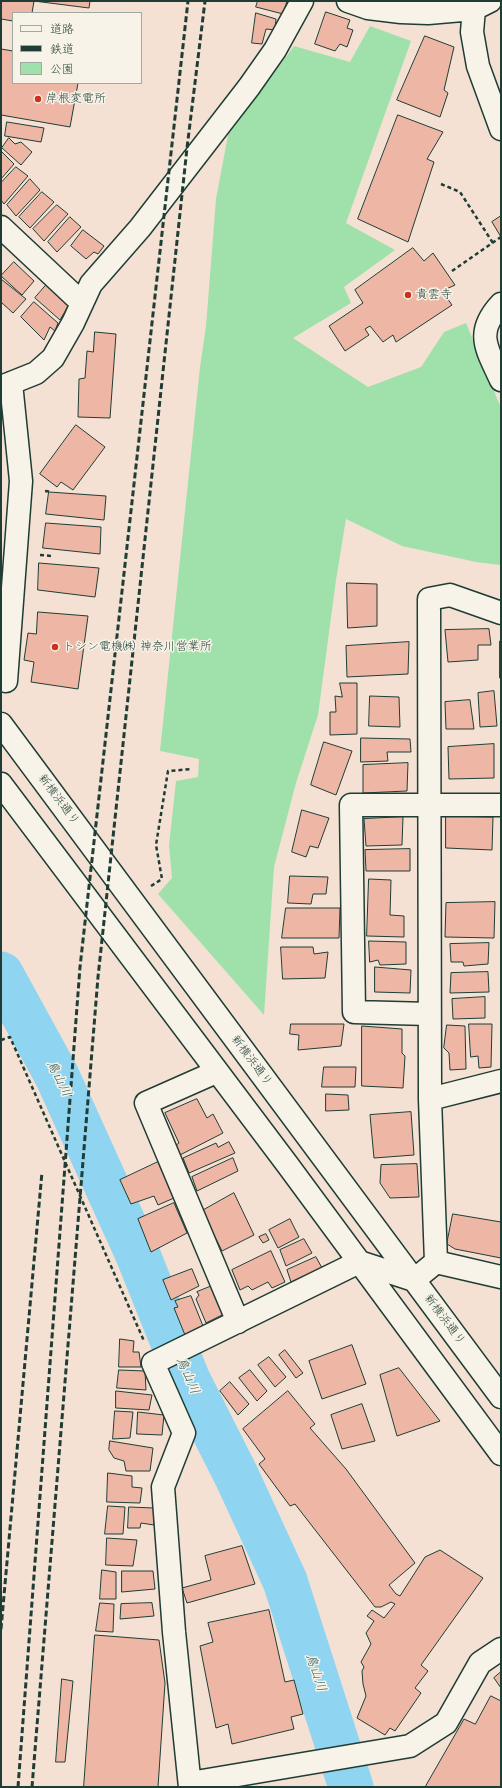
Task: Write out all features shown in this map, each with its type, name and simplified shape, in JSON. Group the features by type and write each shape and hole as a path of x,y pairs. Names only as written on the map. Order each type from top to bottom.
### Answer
{"street":[{"path":"6,681 21,481 5,386 36,373 53,358 73,323 91,284 140,228 249,87 275,50 302,1"},
{"path":"348,1 368,8 401,12 428,13 482,5 472,32 478,66 501,129"},
{"path":"1,227 82,303"},
{"path":"501,304 492,314 485,328 488,350 501,380"},
{"path":"436,1262 430,1099 429,599 450,595 501,613"},
{"name":"新横浜通り","path":"2,725 501,1397"},
{"path":"1,784 216,1072 287,1164 501,1454"},
{"path":"430,1014 354,1012 351,805 501,805"},
{"path":"216,1072 146,1103 238,1322"},
{"path":"430,1099 501,1081"},
{"path":"436,1262 414,1280 359,1262 157,1361 184,1433 163,1487 174,1632 190,1785 410,1746 446,1723 480,1663 501,1649"},
{"path":"436,1262 501,1278"}],"path":[{"path":"441,184 460,192 493,243"},
{"path":"452,271 501,237"},
{"path":"131,899 162,879 156,845 168,770 192,769"},
{"path":"1,1040 10,1037 157,1361"}],"green space":[{"path":"370,26 411,41 346,223 395,250 344,287 351,303 293,338 368,387 421,367 444,332 466,323 501,408 501,565 476,562 402,546 346,519 336,580 318,715 296,783 274,867 264,1015 158,894 172,878 169,845 176,781 198,777 199,759 160,751 200,367 206,326 216,199 228,135 294,46 350,62"}],"building":[{"path":"1,1 34,1 32,12 12,12 12,21 1,19"},
{"path":"34,1 90,1 89,8"},
{"path":"258,1 287,1 283,14 256,7"},
{"path":"326,12 350,20 347,28 353,30 347,47 340,44 335,51 315,44"},
{"path":"256,13 276,19 275,30 266,29 262,44 252,43"},
{"path":"425,36 454,47 444,90 448,93 440,117 397,100"},
{"name":"岸根変電所","path":"1,49 12,51 12,84 78,84 70,127 1,115"},
{"path":"398,115 443,132 427,159 434,162 408,242 358,219"},
{"path":"7,122 44,128 41,142 5,136"},
{"path":"9,138 15,144 21,142 32,152 21,165 2,148"},
{"path":"2,152 14,164 1,179 1,154"},
{"path":"16,167 28,176 4,204 1,200 1,183"},
{"path":"30,179 40,190 16,216 7,205"},
{"path":"42,192 54,202 30,228 19,217"},
{"path":"57,205 68,214 44,241 33,229"},
{"path":"501,216 501,237 492,222"},
{"path":"70,217 81,227 57,252 48,242"},
{"path":"83,230 104,246 98,254 94,252 86,259 71,246"},
{"path":"413,248 424,261 433,253 455,285 442,291 452,305 396,342 393,335 383,342 370,326 365,329 369,335 345,351 329,326 363,303 355,290"},
{"path":"14,262 34,281 22,295 1,276"},
{"path":"1,279 26,299 13,313 1,302"},
{"path":"48,283 70,303 60,320 35,298"},
{"path":"34,302 58,323 55,331 50,327 44,340 21,317"},
{"path":"95,332 116,334 110,418 78,417 79,379 85,378 87,351 93,352"},
{"path":"76,425 105,447 73,490 61,482 57,487 40,474"},
{"path":"49,492 106,496 104,520 46,514"},
{"path":"46,523 101,527 100,554 43,548"},
{"path":"39,563 99,568 95,597 38,590"},
{"path":"347,583 377,584 377,626 348,628"},
{"name":"トシン電機㈱ 神奈川営業所","path":"38,612 88,616 78,689 31,682 34,662 24,660 28,633 36,634"},
{"path":"489,629 491,645 478,645 478,660 448,662 445,630"},
{"path":"501,641 501,678 500,678"},
{"path":"409,642 408,674 347,677 346,646"},
{"path":"340,683 357,683 357,734 330,735 330,712 336,712 335,696 342,697"},
{"path":"494,691 497,726 480,727 478,693"},
{"path":"370,696 399,697 400,727 369,726"},
{"path":"470,700 474,729 446,729 445,702"},
{"path":"361,738 410,739 411,752 387,752 388,761 361,762"},
{"path":"324,742 352,751 336,795 311,785"},
{"path":"494,744 494,778 449,779 448,747"},
{"path":"408,763 407,791 363,793 363,765"},
{"path":"302,810 329,818 318,848 310,846 306,857 292,852"},
{"path":"446,816 493,817 492,850 446,848"},
{"path":"403,817 402,845 366,846 364,819"},
{"path":"410,849 410,871 366,871 365,850"},
{"path":"290,876 328,877 326,894 313,894 311,904 288,903"},
{"path":"369,879 391,880 390,915 404,916 404,937 367,936"},
{"path":"495,902 494,938 445,937 446,903"},
{"path":"286,908 340,908 339,938 282,938"},
{"path":"369,941 406,942 406,964 380,965 378,960 370,962"},
{"path":"489,943 488,964 464,966 463,962 451,962 450,944"},
{"path":"281,947 313,947 314,954 328,952 325,978 283,979"},
{"path":"375,967 411,970 410,993 375,992"},
{"path":"488,972 489,992 450,993 451,973"},
{"path":"485,997 485,1018 453,1019 452,999"},
{"path":"291,1024 344,1024 341,1046 298,1050 299,1035 290,1034"},
{"path":"469,1024 492,1024 491,1067 479,1068 478,1056 471,1057"},
{"path":"447,1025 465,1026 466,1069 450,1070 449,1053 444,1048"},
{"path":"362,1026 402,1029 402,1053 405,1056 403,1088 362,1086"},
{"path":"324,1067 356,1067 355,1087 322,1087"},
{"path":"326,1094 348,1095 349,1110 326,1111"},
{"path":"197,1099 207,1118 213,1114 223,1133 180,1155 175,1146 179,1143 165,1113"},
{"path":"411,1112 414,1155 374,1158 370,1115"},
{"path":"229,1142 235,1153 189,1173 183,1158 216,1143 218,1147"},
{"path":"233,1158 238,1171 197,1191 192,1177"},
{"path":"158,1162 174,1198 158,1205 154,1196 131,1204 120,1180"},
{"path":"417,1164 419,1197 390,1198 380,1183 381,1165"},
{"path":"234,1193 254,1235 222,1251 202,1211"},
{"path":"174,1203 187,1233 151,1252 138,1219"},
{"path":"453,1214 501,1222 501,1258 455,1249 447,1244"},
{"path":"290,1219 299,1237 278,1248 269,1230"},
{"path":"266,1234 269,1240 263,1243 259,1237"},
{"path":"304,1239 312,1253 286,1266 280,1250"},
{"path":"271,1251 285,1282 272,1288 268,1282 252,1290 248,1286 240,1290 232,1270"},
{"path":"316,1257 322,1268 291,1282 287,1270"},
{"path":"192,1269 199,1286 171,1300 163,1280"},
{"path":"212,1286 224,1314 206,1323 196,1299 199,1295 197,1292"},
{"path":"191,1296 203,1326 185,1335 174,1308 178,1307 175,1301"},
{"path":"120,1339 134,1341 133,1352 139,1352 141,1367 119,1367"},
{"path":"352,1345 366,1384 322,1399 309,1361"},
{"path":"285,1350 303,1373 296,1378 279,1355"},
{"path":"269,1357 286,1377 275,1387 258,1365"},
{"path":"399,1368 440,1421 397,1436 380,1375"},
{"path":"119,1370 145,1371 146,1390 117,1388"},
{"path":"250,1370 267,1391 257,1401 239,1378"},
{"path":"230,1382 249,1404 238,1415 220,1391"},
{"path":"116,1391 152,1395 149,1410 116,1408"},
{"path":"288,1391 315,1424 310,1428 346,1469 415,1563 389,1585 396,1594 400,1596 425,1557 440,1550 483,1578 421,1665 428,1671 415,1688 421,1693 395,1731 390,1728 385,1735 357,1718 366,1696 362,1671 364,1667 361,1662 371,1644 366,1633 374,1621 367,1616 372,1610 384,1618 395,1604 391,1602 381,1607 375,1607 295,1504 290,1506 259,1464 265,1459 243,1429"},
{"path":"362,1404 375,1441 342,1449 331,1415"},
{"path":"115,1411 133,1412 130,1438 113,1439"},
{"path":"138,1412 164,1415 162,1435 137,1434"},
{"path":"110,1441 153,1448 150,1471 126,1471 124,1461 114,1458 109,1450"},
{"path":"108,1473 132,1476 132,1487 142,1488 140,1503 107,1502"},
{"path":"108,1506 125,1507 123,1534 105,1534"},
{"path":"129,1507 154,1508 154,1525 141,1523 140,1528 128,1528"},
{"path":"107,1538 137,1540 133,1566 106,1565"},
{"path":"242,1546 255,1584 187,1603 182,1588 211,1580 205,1556"},
{"path":"102,1570 116,1572 116,1599 100,1599"},
{"path":"122,1571 153,1571 155,1589 122,1592"},
{"path":"100,1603 114,1604 113,1632 96,1631"},
{"path":"152,1603 154,1616 120,1619 121,1604"},
{"path":"269,1610 285,1682 294,1680 303,1714 291,1717 294,1729 232,1744 228,1724 216,1728 200,1646 213,1642 208,1623"},
{"path":"95,1635 159,1640 165,1683 158,1787 84,1787"},
{"path":"501,1672 501,1688 494,1678"},
{"path":"62,1679 73,1681 65,1762 56,1762"},
{"path":"491,1696 501,1701 501,1787 425,1787 464,1719 475,1724"}],"waterway":[{"name":"鳥山川","path":"1,974 57,1076 138,1255 188,1380 237,1477 285,1581 351,1787"}],"railway":[{"path":"18,1787 80,967 188,1"},
{"path":"32,1787 98,977 187,148 205,1"},
{"path":"1,1629 42,1172"}],"place":[{"name":"岸根変電所","path":"38,99"},
{"name":"貴雲寺","path":"408,295"},
{"name":"トシン電機㈱ 神奈川営業所","path":"55,647"}]}
